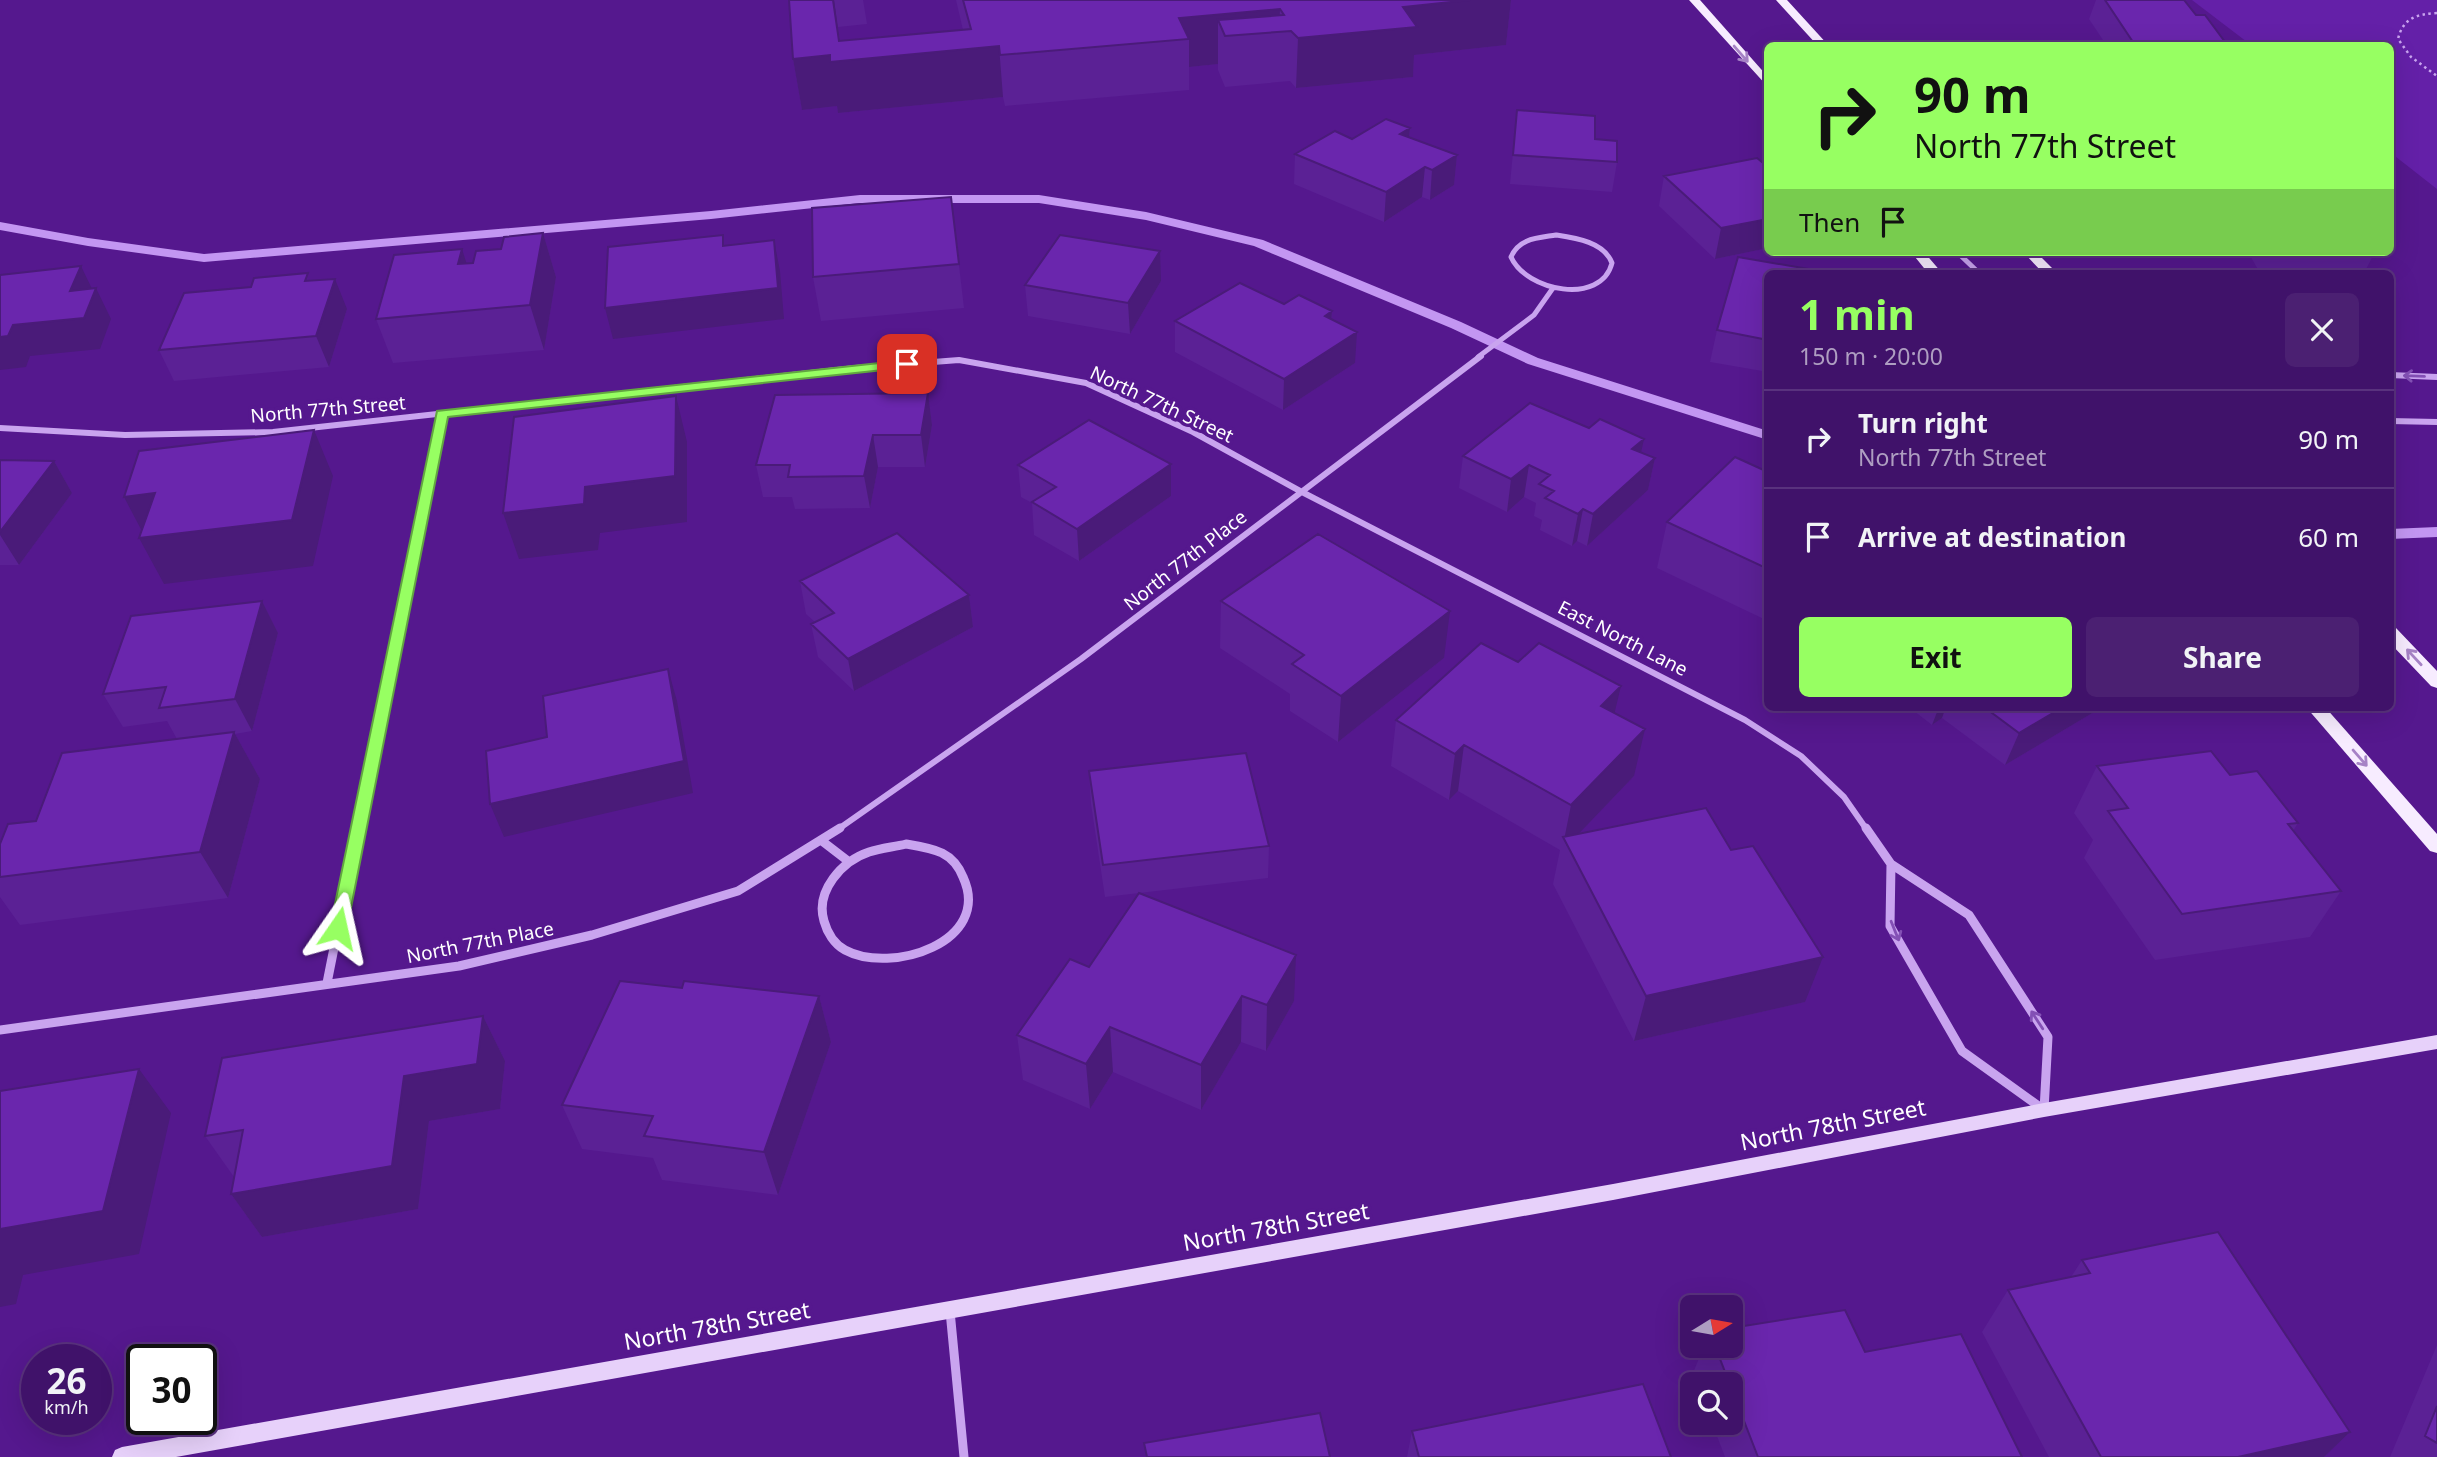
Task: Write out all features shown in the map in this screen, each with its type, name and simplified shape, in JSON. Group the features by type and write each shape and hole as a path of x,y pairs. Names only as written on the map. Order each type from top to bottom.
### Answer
{"main road":[{"path":"1694,0 1764,79"},
{"path":"1781,0 1821,42"},
{"path":"1920,256 1932,270"},
{"path":"2033,256 2047,270"},
{"path":"2394,636 2437,682"},
{"path":"2319,711 2437,846"}],"street":[{"path":"1556,236 1586,241 1601,248 1611,260 1612,268 1603,281 1590,286 1553,288 1521,276 1512,266 1510,257 1513,250 1531,239 1556,236"},
{"path":"1961,256 1976,270"},
{"name":"North 77th Place","path":"0,1030 459,966 592,935 737,891 822,841 1082,659 1534,316 1553,288"},
{"name":"North 77th Street","path":"0,428 125,435 272,432 855,368 959,360 1086,383 1193,432 1300,491"},
{"path":"2394,375 2437,377"},
{"path":"327,983 442,414"},
{"path":"2394,421 2437,422"},
{"name":"East North Lane","path":"1300,491 1745,720 1801,756 1844,797 1891,864 1969,915 2048,1037 2044,1110"},
{"path":"822,841 848,861"},
{"path":"906,844 929,848 946,856 963,873 970,897 965,915 949,936 919,954 888,960 863,958 843,949 825,930 820,910 823,891 833,875 848,861 866,851 906,844"},
{"path":"1891,864 1890,926 1962,1051 2044,1110"},
{"name":"North 78th Street","path":"122,1457 1626,1189 2044,1110 2437,1042"},
{"path":"950,1310 964,1457"}],"path":[{"path":"2437,13 2412,15 2401,25 2398,39 2410,57 2437,76"}],"shaded area":[{"path":"2192,0 2437,0 2437,189 2394,155 2394,42 2247,42"}],"building":[{"path":"789,0 833,0 839,41 971,29 963,0 1470,0 1403,7 1417,27 1298,38 1291,31 1225,36 1218,20 1284,15 1280,9 1179,18 1189,39 1000,55 999,46 830,62 830,55 793,59"},
{"path":"2105,0 2184,0 2196,15 2205,15 2225,42 2133,42"},
{"path":"1517,110 1595,116 1595,139 1617,141 1617,162 1513,155"},
{"path":"1386,119 1410,128 1400,134 1457,155 1432,170 1425,167 1386,192 1295,154 1335,131 1352,139"},
{"path":"1757,158 1764,164 1764,220 1721,228 1664,176"},
{"path":"951,197 959,264 813,277 812,208"},
{"path":"543,233 530,305 376,319 394,255 462,249 458,264 473,263 476,251 501,249 504,237"},
{"path":"723,235 723,246 774,240 778,288 605,308 608,247"},
{"path":"1060,235 1160,251 1128,303 1025,285"},
{"path":"1738,257 1814,270 1764,270 1764,339 1717,330"},
{"path":"81,266 70,291 96,288 84,318 13,325 8,336 0,337 0,275"},
{"path":"308,273 305,281 335,279 316,336 159,350 184,293 251,287 254,278"},
{"path":"1240,283 1284,304 1299,295 1332,311 1325,316 1357,332 1284,379 1175,321"},
{"path":"928,393 921,435 873,435 864,476 788,477 790,465 756,465 775,395"},
{"path":"676,396 675,476 585,487 584,504 503,513 514,417"},
{"path":"1530,403 1589,428 1600,419 1644,439 1632,449 1655,458 1593,514 1583,509 1578,514 1545,498 1554,491 1539,484 1550,475 1529,465 1511,479 1463,456"},
{"path":"1089,420 1171,464 1077,529 1032,502 1056,487 1018,465"},
{"path":"314,430 292,520 139,538 155,493 124,497 139,451"},
{"path":"1735,457 1764,470 1764,567 1667,522"},
{"path":"0,460 54,461 0,532"},
{"path":"897,533 969,595 848,659 811,624 834,613 800,581"},
{"path":"1318,534 1450,611 1341,696 1292,664 1304,655 1221,601"},
{"path":"262,601 235,699 159,708 166,687 103,694 131,616"},
{"path":"1481,643 1518,662 1539,643 1621,686 1601,706 1645,729 1571,805 1464,745 1455,754 1396,720"},
{"path":"668,669 684,761 490,804 486,751 547,737 543,696"},
{"path":"1989,711 2056,711 2019,733"},
{"path":"234,732 200,852 0,877 0,844 8,824 36,821 62,753"},
{"path":"2211,751 2230,775 2257,771 2298,823 2288,824 2341,891 2182,914 2108,811 2128,808 2097,766"},
{"path":"1246,753 1269,846 1103,865 1089,771"},
{"path":"1706,808 1731,850 1753,846 1823,957 1646,996 1563,837"},
{"path":"1139,893 1296,955 1267,1005 1242,996 1201,1065 1110,1027 1086,1064 1017,1035 1070,959 1089,967"},
{"path":"620,981 682,988 684,981 819,996 764,1152 644,1136 653,1116 562,1105"},
{"path":"483,1016 477,1064 404,1076 392,1166 231,1194 243,1130 205,1136 222,1058"},
{"path":"139,1069 103,1211 0,1229 0,1091"},
{"path":"2218,1232 2350,1432 2238,1457 2101,1457 2008,1290 2090,1273 2082,1260"},
{"path":"1845,1310 1865,1352 1961,1334 2022,1457 1758,1457 1743,1418 1743,1372 1725,1372 1720,1358 1743,1358 1743,1326"},
{"path":"1643,1384 1671,1457 1419,1457 1412,1431"},
{"path":"2437,1406 2437,1443 2425,1436"},
{"path":"1320,1413 1330,1457 1147,1457 1144,1443"}],"waterway":[{"path":"0,226 88,242 204,258 711,215 860,199 1039,199 1146,216 1258,243 1456,325 1533,361 1764,435"},
{"path":"2394,534 2437,532"}],"route":[{"path":"338,928 442,414 907,364"}]}
